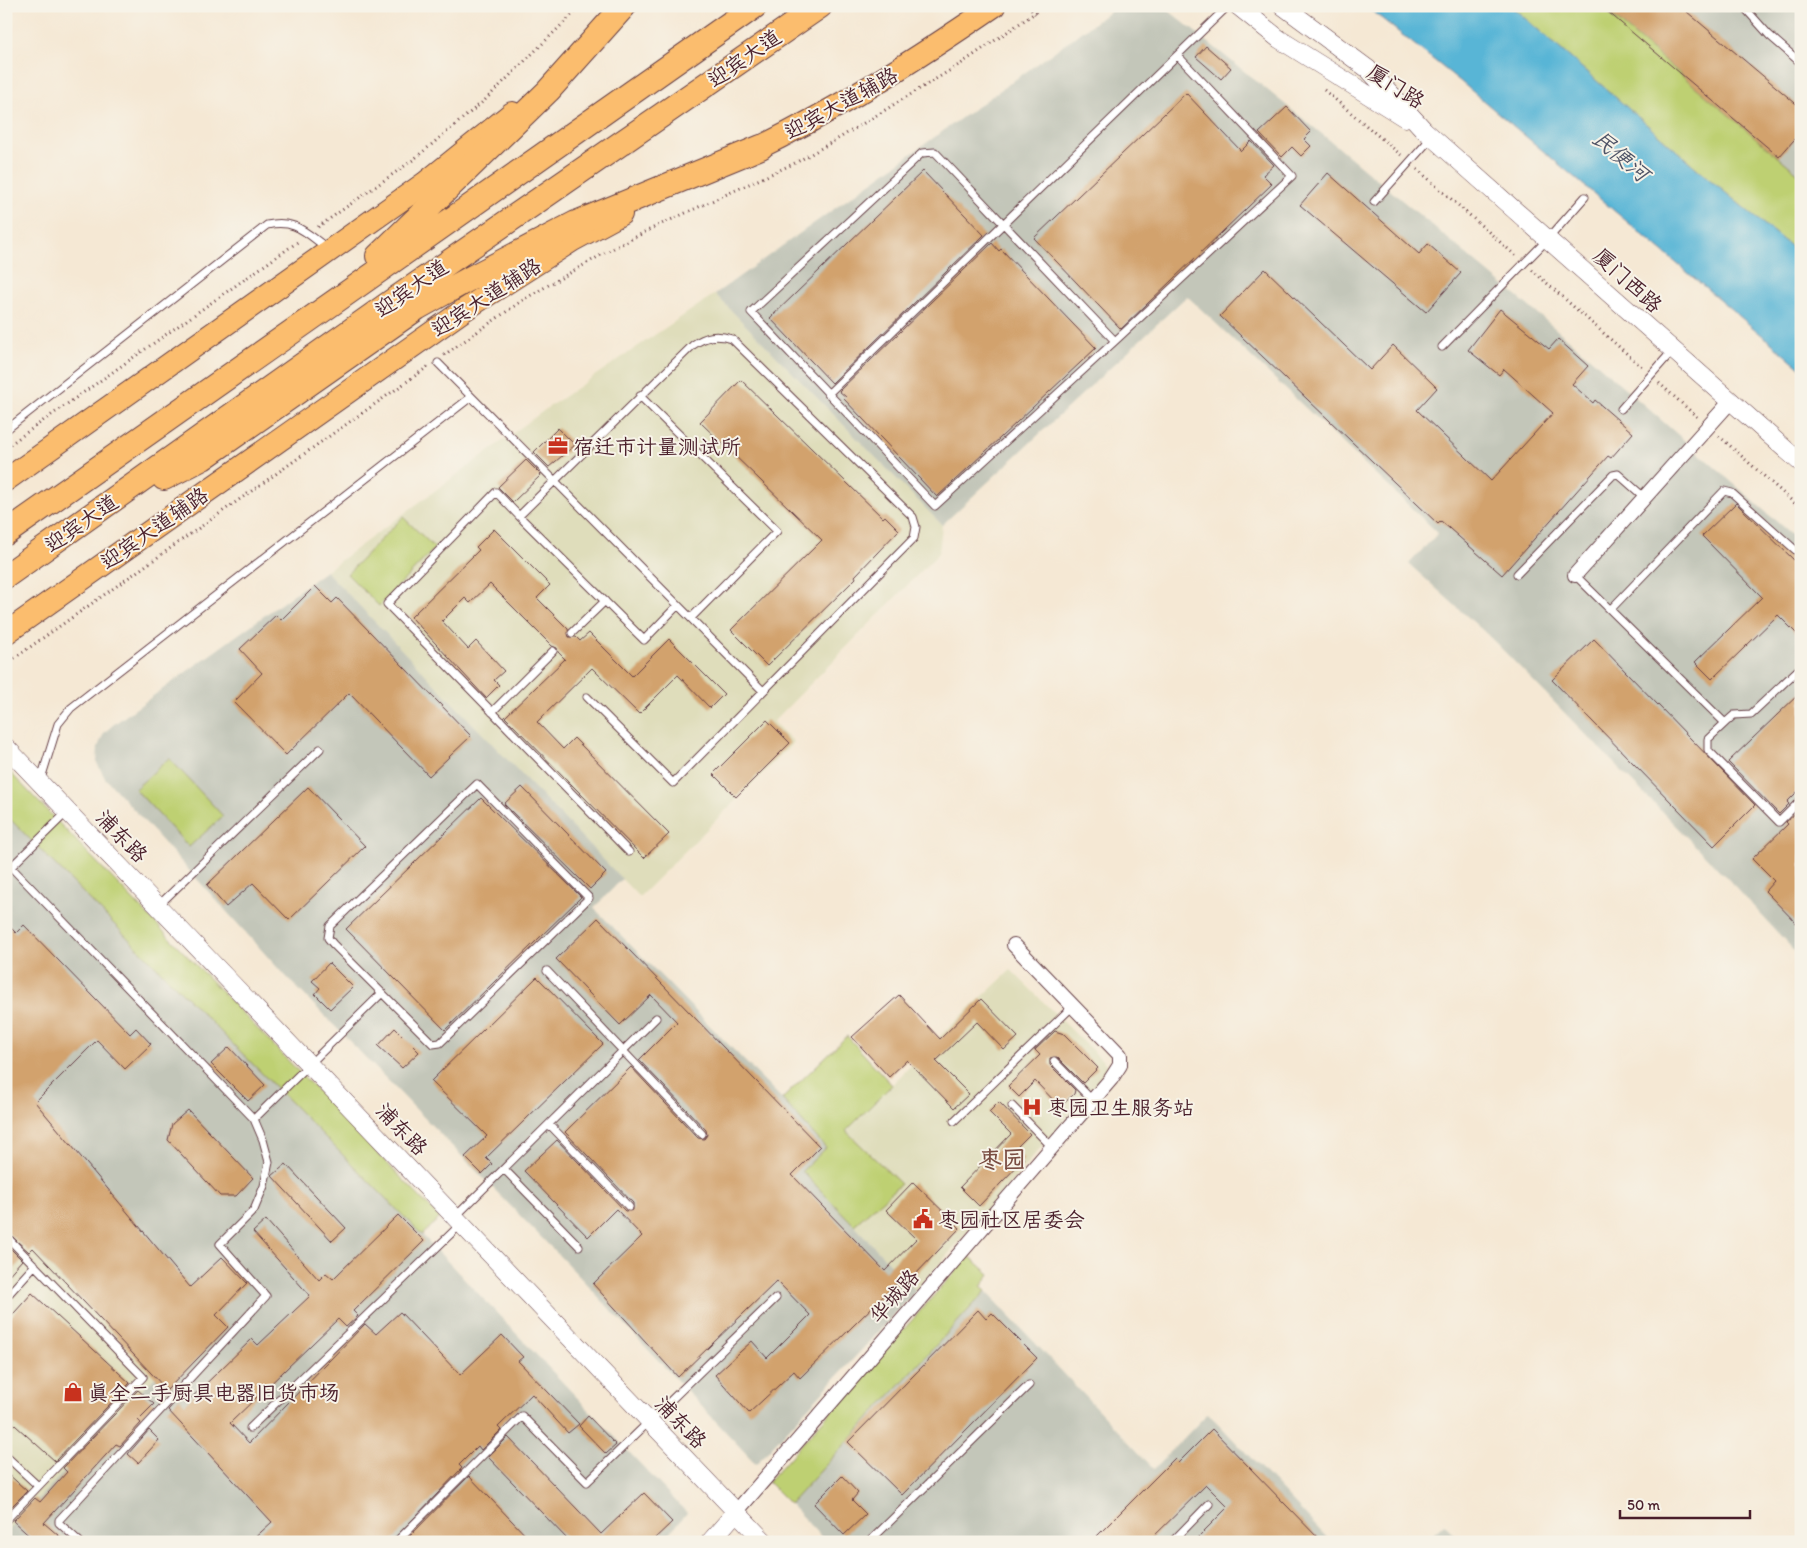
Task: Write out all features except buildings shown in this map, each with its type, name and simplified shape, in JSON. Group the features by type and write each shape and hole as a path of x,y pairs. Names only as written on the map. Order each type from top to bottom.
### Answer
{"highway":[{"path":"301,326 401,235 492,147 548,91 623,6"},
{"name":"迎宾大道","path":"6,533 756,6"},
{"name":"迎宾大道","path":"6,576 391,302 820,6"},
{"path":"89,517 203,458 417,308 469,278 576,223 760,147"}],"main road":[{"path":"6,480 425,183 532,97 623,6"},
{"name":"迎宾大道辅路","path":"6,633 464,310 590,230 760,147 875,86 994,6"}],"street":[{"name":"厦门路","path":"1238,6 1279,39 1428,133"},
{"name":"厦门路","path":"1283,6 1368,69 1428,133"},
{"name":"厦门西路","path":"1428,133 1801,463"},
{"path":"1575,575 1731,401"},
{"name":"浦东路","path":"6,747 765,1542"},
{"path":"1014,945 1073,1006"},
{"name":"华城路","path":"710,1542 1111,1079 1120,1064 1120,1055 1073,1006"}],"lane":[{"path":"828,394 1228,6"},
{"path":"1744,6 1769,35 1801,63"},
{"path":"1115,341 1005,223 934,152 922,153 751,312 935,506 1115,341 1292,176 1178,56"},
{"path":"1374,202 1409,162 1428,133"},
{"path":"1442,347 1548,239 1585,197"},
{"path":"6,430 267,225 282,222 296,225 327,248"},
{"path":"519,516 692,345 703,338 718,335 732,339 913,517 916,527 914,538 672,783 587,697"},
{"path":"1621,409 1672,350"},
{"path":"438,362 763,690"},
{"path":"640,396 777,531 691,618"},
{"path":"40,782 58,724 71,708 471,397"},
{"path":"1517,574 1613,475 1618,474 1645,498"},
{"path":"1611,609 1724,490 1732,493 1801,555"},
{"path":"629,852 387,604 496,492 644,640 678,605"},
{"path":"1575,575 1724,723"},
{"path":"572,632 604,601"},
{"path":"492,712 554,651"},
{"path":"1801,667 1751,714 1734,715 1708,739 1708,750 1779,822 1801,800"},
{"path":"158,906 320,749"},
{"path":"477,784 589,898 440,1043 433,1044 382,993 332,944 328,938 330,926 477,784"},
{"path":"68,811 11,867 254,1119 263,1140 269,1162 264,1186 254,1210 220,1244 266,1296 59,1520 59,1523 80,1542"},
{"path":"547,972 702,1134"},
{"path":"254,1119 382,993"},
{"path":"954,1121 1073,1006"},
{"path":"250,1428 458,1220 504,1169 656,1018"},
{"path":"1054,1060 1092,1100"},
{"path":"1012,1106 1052,1147"},
{"path":"549,1124 629,1207"},
{"path":"504,1169 579,1246"},
{"path":"6,1236 143,1377 37,1485 6,1520"},
{"path":"6,1297 35,1265"},
{"path":"396,1542 522,1416 587,1482 776,1298"},
{"path":"870,1542 1029,1385"},
{"path":"6,1456 37,1485"},
{"path":"1172,1542 1209,1504"}],"path":[{"path":"1028,6 1035,14"},
{"path":"438,362 526,298 610,250 655,227 787,166 841,137 962,63 1045,6"},
{"path":"1317,84 1524,263 1801,510"},
{"path":"6,664 429,365"}],"shaded area":[{"path":"1118,6 1163,6 1343,151 1594,361 1801,543 1801,958 1730,881 1489,636 1409,564 1438,533 1187,296 942,525 715,294"},
{"path":"1600,6 1801,6 1801,176 1779,158"},
{"path":"715,294 942,525 939,553 773,722 794,742 639,897 326,571 546,409"},
{"path":"326,571 622,879 594,908 782,1099 826,1148 803,1171 916,1291 756,1464 577,1274 277,967 105,778 97,763 98,747 104,733 113,725"},
{"path":"6,815 390,1201 687,1513 661,1542 6,1542 6,1534 15,1523 156,1376 6,1221"},
{"path":"1011,970 1110,1068 916,1291 854,1225 901,1184 846,1131 943,1033"},
{"name":"真全二手厨具电器旧货市场","path":"6,1221 156,1376 6,1534"},
{"path":"986,1291 1154,1469 1208,1413 1331,1542 826,1542 790,1504"},
{"path":"1444,1524 1462,1542 1425,1542"}],"green space":[{"path":"1511,6 1600,6 1801,176 1801,255 1709,179"},
{"path":"403,517 435,548 379,606 347,574"},
{"path":"169,758 223,816 189,847 135,789"},
{"path":"6,768 440,1218 422,1235 6,815"},
{"path":"847,1036 892,1085 846,1131 901,1184 854,1225 802,1171 826,1148 782,1099"},
{"path":"969,1256 990,1274 981,1287 986,1291 790,1504 768,1482"}],"water":[{"name":"民便河","path":"1366,6 1511,6 1709,179 1801,255 1801,368 1460,81"}],"place":[{"name":"宿迁市计量测试所","path":"558,446"},
{"name":"枣园卫生服务站","path":"1032,1107"},
{"name":"枣园社区居委会","path":"923,1219"},
{"name":"真全二手厨具电器旧货市场","path":"73,1392"}],"district":[{"name":"枣园","path":"1002,1159"}]}
